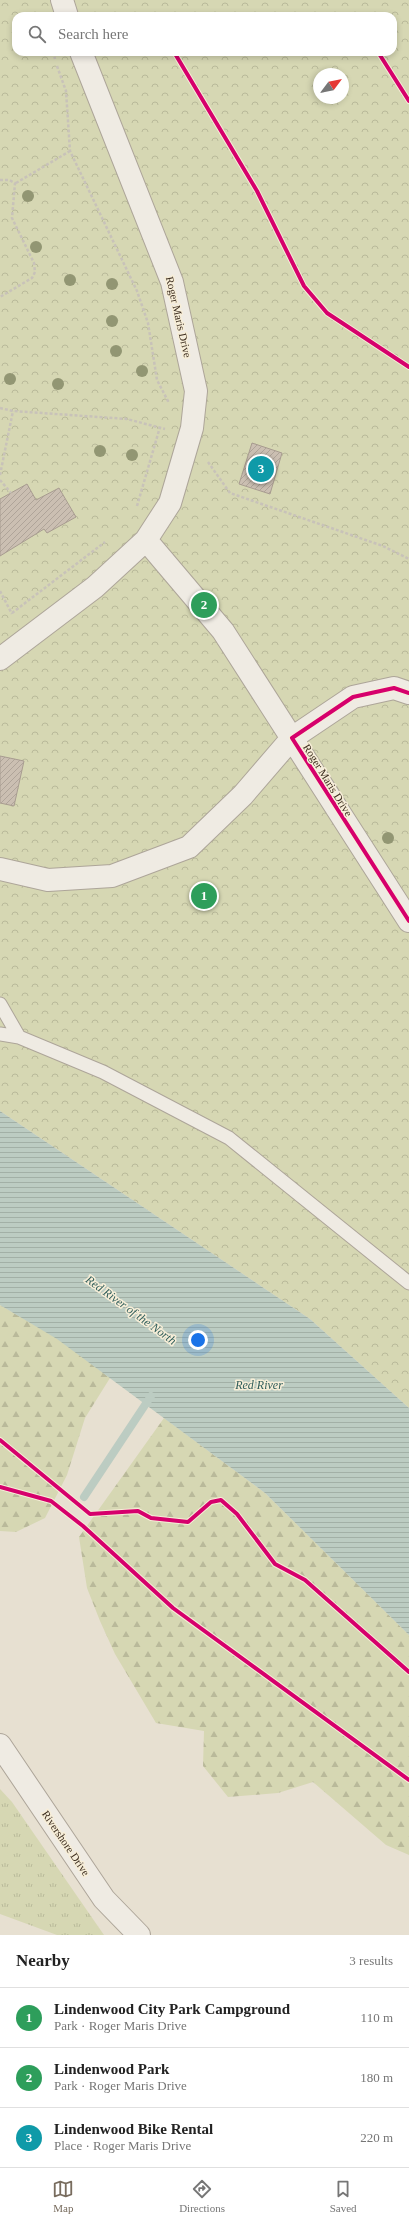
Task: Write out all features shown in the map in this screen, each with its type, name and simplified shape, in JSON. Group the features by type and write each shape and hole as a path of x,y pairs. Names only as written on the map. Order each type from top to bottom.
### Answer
{"street":[{"path":"62,0 66,12"},
{"name":"Roger Maris Drive","path":"0,659 95,587 146,540 170,503 189,436 196,391 172,282 83,56"},
{"name":"Roger Maris Drive","path":"146,540 223,631 409,921"},
{"name":"Roger Maris Drive","path":"292,738 353,697 394,688 409,693"},
{"path":"0,869 48,880 112,876 189,847 243,795 292,738"},
{"name":"Rivershore Drive","path":"0,1746 104,1900 139,1935"}],"lane":[{"path":"0,1004 19,1037"},
{"path":"0,1034 19,1037 103,1072 229,1138 409,1283"}],"path":[{"path":"54,56 66,91 70,151 138,291 148,323 158,380 163,393 189,436 230,493 383,546 409,559"},
{"path":"15,184 70,151"},
{"path":"0,180 9,180 15,184"},
{"path":"0,297 32,278 35,272 34,263 12,218 15,184"},
{"path":"0,408 13,411 127,420 160,427 189,436"},
{"path":"0,475 13,411"},
{"path":"135,513 160,427"},
{"path":"0,480 11,493"},
{"path":"12,613 97,546 109,540"},
{"path":"0,591 26,638"}],"green space":[{"path":"0,0 409,0 409,1408 310,1319 0,1111"},
{"path":"0,1305 57,1338 110,1378 85,1418 67,1475 45,1518 16,1532 0,1531"},
{"path":"164,1418 265,1493 409,1635 409,1855 386,1845 313,1782 278,1793 228,1797 203,1766 204,1731 156,1723 115,1654 87,1588 79,1537"},
{"path":"0,1789 12,1802 104,1935 57,1935 0,1914"}],"water":[{"name":"Red River","path":"0,1111 310,1319 409,1408 409,1635 265,1493 57,1339 0,1305"}],"building":[{"path":"252,443 282,453 270,494 239,484"},
{"path":"27,484 36,500 59,488 76,517 47,533 44,529 0,556 0,499"},
{"path":"0,756 24,761 14,806 0,803"}],"waterway":[{"path":"84,1497 151,1396"}],"cycle path":[{"path":"176,56 257,191 304,286 327,313 409,367"},
{"path":"381,56 409,101"},
{"path":"409,693 394,688 353,697 292,738 409,921"},
{"path":"0,1440 90,1514 138,1511 151,1518 188,1522 211,1502 221,1500 237,1514 275,1564 305,1580 409,1672"},
{"path":"0,1487 51,1501 83,1526 173,1608 409,1780"}],"place":[{"name":"Lindenwood Bike Rental","path":"261,469"},
{"name":"Lindenwood Park","path":"204,605"},
{"name":"Lindenwood City Park Campground","path":"204,896"}],"water label":[{"name":"Red River of the North","path":"131,1310"}]}
